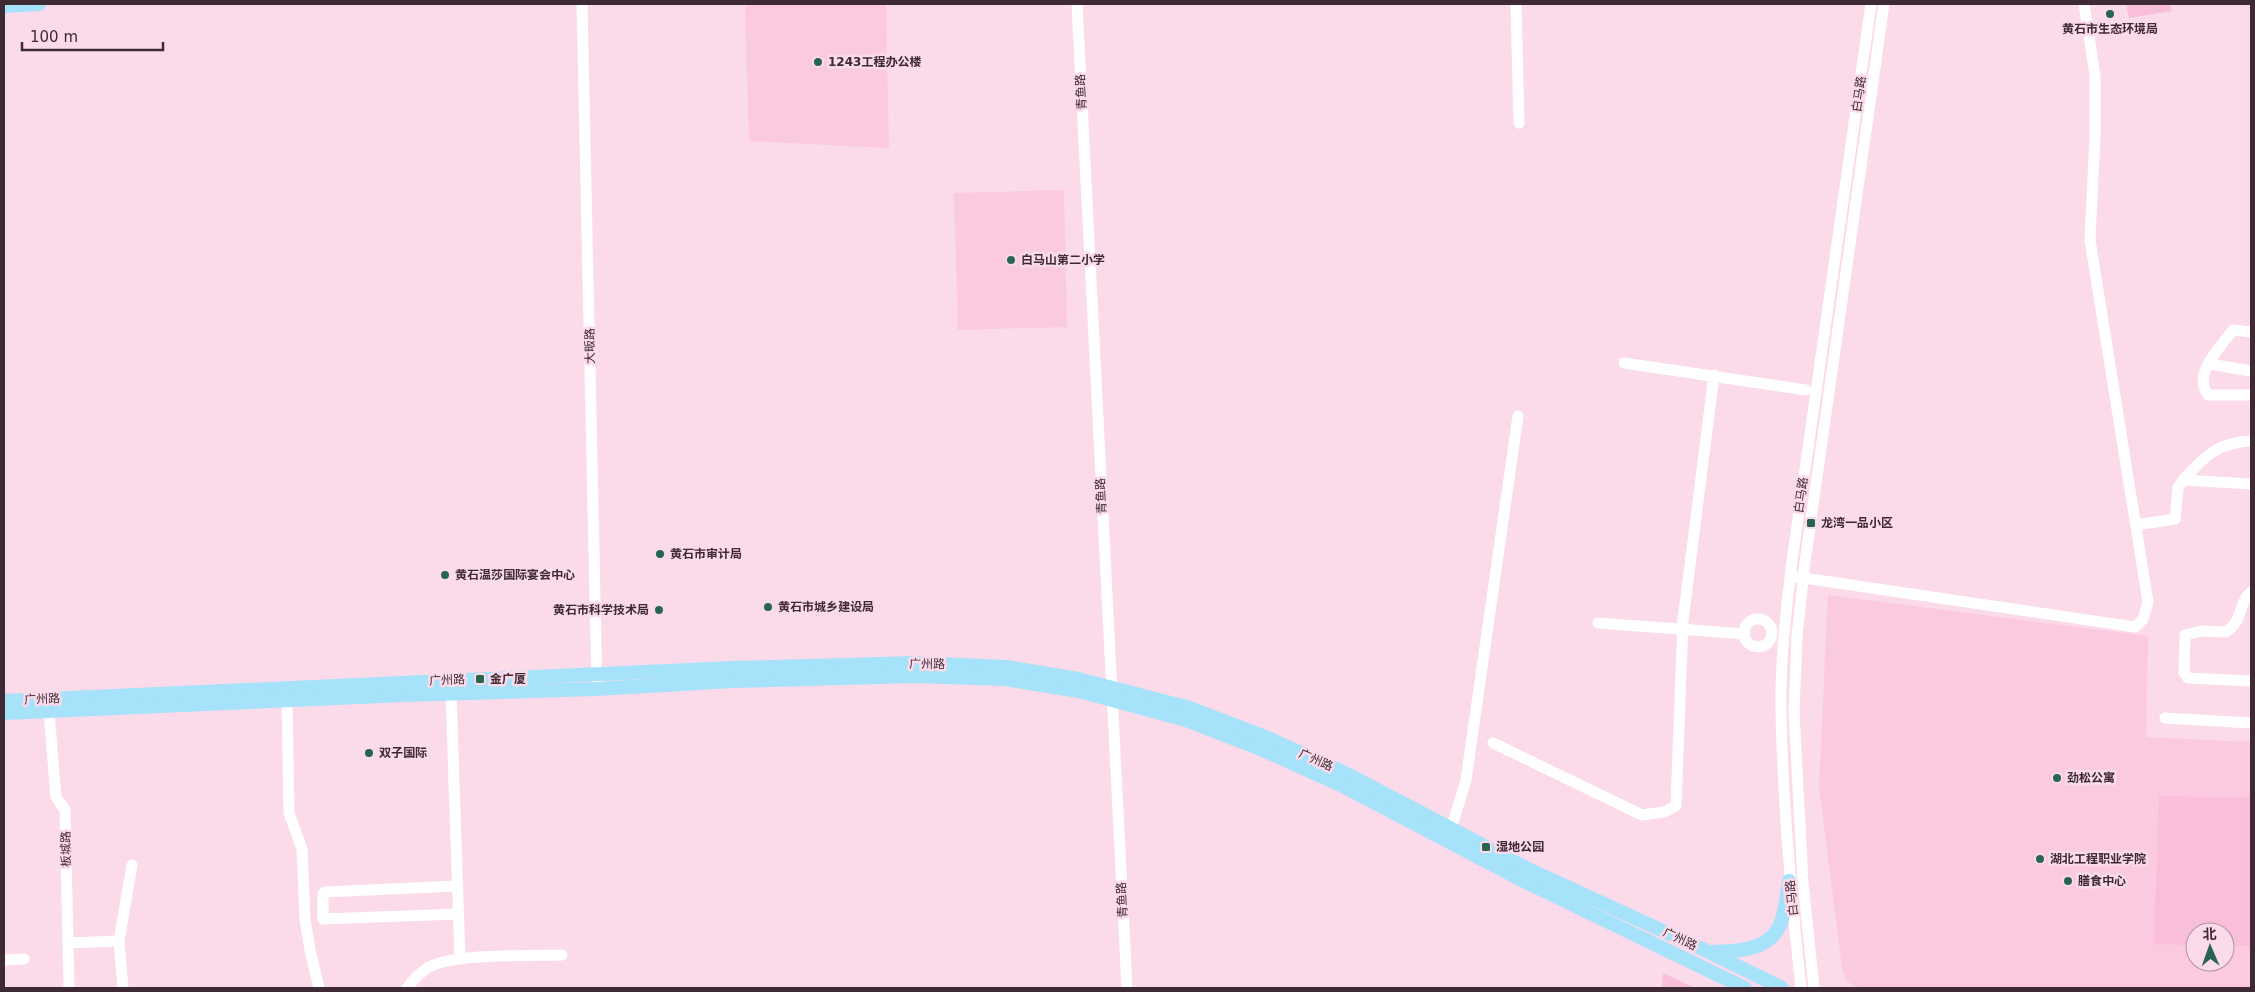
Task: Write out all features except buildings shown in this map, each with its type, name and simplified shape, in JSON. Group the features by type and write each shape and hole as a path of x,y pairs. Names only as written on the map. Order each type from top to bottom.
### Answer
{"main road":[{"path":"4,6 40,4"},
{"name":"广州路","path":"4,701 597,674 916,664 1006,667 1078,680 1111,695 1186,720 1263,750 1341,785 1522,880 1745,988"},
{"name":"广州路","path":"4,713 451,693 597,689 733,681 916,676 1005,680 1079,692 1111,695 1190,708 1268,738 1347,774 1528,869 1709,952 1782,988"},
{"path":"1709,952 1750,949 1765,944 1780,926 1790,881"}],"street":[{"name":"大畈路","path":"582,4 597,689"},
{"name":"青鱼路","path":"1077,4 1127,988"},
{"path":"1516,4 1520,123"},
{"path":"1867,4 1869,22"},
{"name":"白马路","path":"1801,988 1790,881 1781,711 1784,635 1790,576 1871,4"},
{"name":"白马路","path":"1814,988 1803,882 1794,712 1797,636 1803,578 1885,4"},
{"path":"1790,576 2134,627 2143,619 2148,602 2090,240 2095,136 2095,75 2084,4"},
{"path":"2251,332 2233,330 2202,378 2204,389 2208,395 2251,395"},
{"path":"1624,363 1806,390"},
{"path":"2210,364 2251,370"},
{"path":"1492,742 1642,815 1664,812 1676,806 1682,629 1714,376"},
{"path":"1451,829 1466,780 1518,416"},
{"path":"2136,525 2175,519 2178,488 2206,455 2238,441 2251,441"},
{"path":"2183,480 2251,484"},
{"path":"2251,592 2243,603 2238,621 2226,632 2202,631 2185,635 2184,673 2188,678 2251,682"},
{"path":"1758,619 1771,621 1772,634 1769,647 1752,645 1745,634 1750,622 1758,619"},
{"path":"1598,623 1745,634"},
{"path":"451,693 460,959"},
{"path":"287,700 289,813 302,850 305,919 319,988"},
{"name":"板城路","path":"49,712 56,797 65,810 69,988"},
{"path":"2165,718 2251,723"},
{"path":"123,988 119,941 132,865"},
{"path":"324,919 323,894 325,892 457,886"},
{"path":"305,919 458,914"},
{"path":"68,943 119,941"},
{"path":"407,988 417,976 430,966 460,959 562,955"},
{"path":"4,960 24,959"}],"shaded area":[{"path":"745,4 886,4 889,148 749,141"},
{"path":"2126,4 2170,4 2172,11 2129,18"},
{"name":"白马山第二小学","path":"1064,190 1067,327 958,330 954,193"},
{"name":"湖北工程职业学院","path":"1828,595 2148,636 2146,737 2251,742 2251,988 1856,988 1847,981 1842,968 1819,786"},
{"path":"2159,796 2251,798 2251,946 2235,946 2235,922 2185,922 2185,945 2154,944"},
{"path":"1663,973 1695,988 1662,988"}],"place":[{"name":"黄石市生态环境局","path":"2110,14"},
{"name":"1243工程办公楼","path":"818,62"},
{"name":"白马山第二小学","path":"1011,260"},
{"name":"龙湾一品小区","path":"1811,523"},
{"name":"黄石市审计局","path":"660,554"},
{"name":"黄石温莎国际宴会中心","path":"445,575"},
{"name":"黄石市城乡建设局","path":"768,607"},
{"name":"黄石市科学技术局","path":"659,610"},
{"name":"金广厦","path":"480,679"},
{"name":"双子国际","path":"369,753"},
{"name":"劲松公寓","path":"2057,778"},
{"name":"湿地公园","path":"1486,847"},
{"name":"湖北工程职业学院","path":"2040,859"},
{"name":"膳食中心","path":"2068,881"}]}
